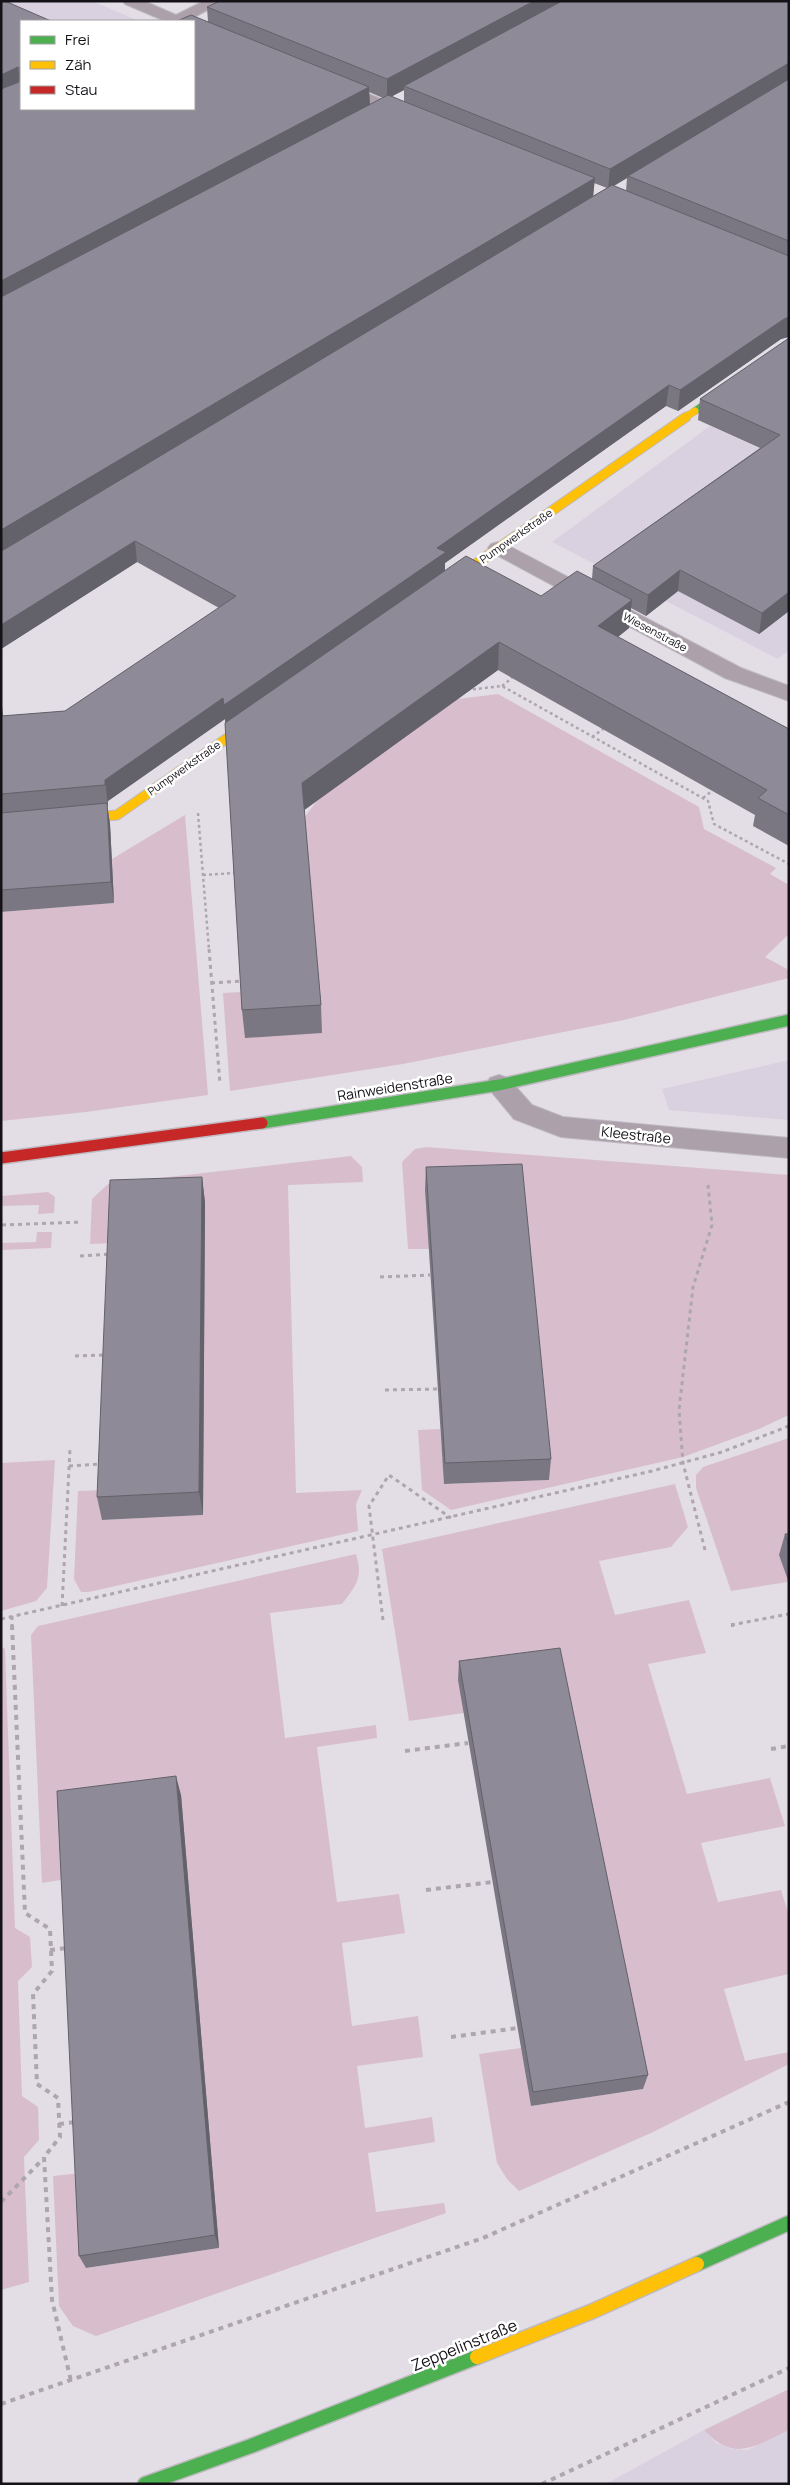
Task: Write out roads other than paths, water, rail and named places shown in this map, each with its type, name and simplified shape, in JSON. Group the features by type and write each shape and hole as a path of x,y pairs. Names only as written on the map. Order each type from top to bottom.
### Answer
{"street":[{"path":"130,1 175,20"},
{"path":"179,20 217,1"},
{"path":"323,81 424,122"},
{"path":"370,116 405,98"},
{"name":"Pumpwerkstraße","path":"441,589 789,345"},
{"name":"Wiesenstraße","path":"498,548 733,672 789,694"},
{"name":"Pumpwerkstraße","path":"1,825 117,815 263,713"},
{"name":"Rainweidenstraße","path":"1,1158 223,1129 499,1085 789,1020"},
{"name":"Kleestraße","path":"499,1085 523,1112 561,1127 705,1142 789,1148"},
{"name":"Zeppelinstraße","path":"146,2484 251,2446 593,2311 789,2223"}]}
